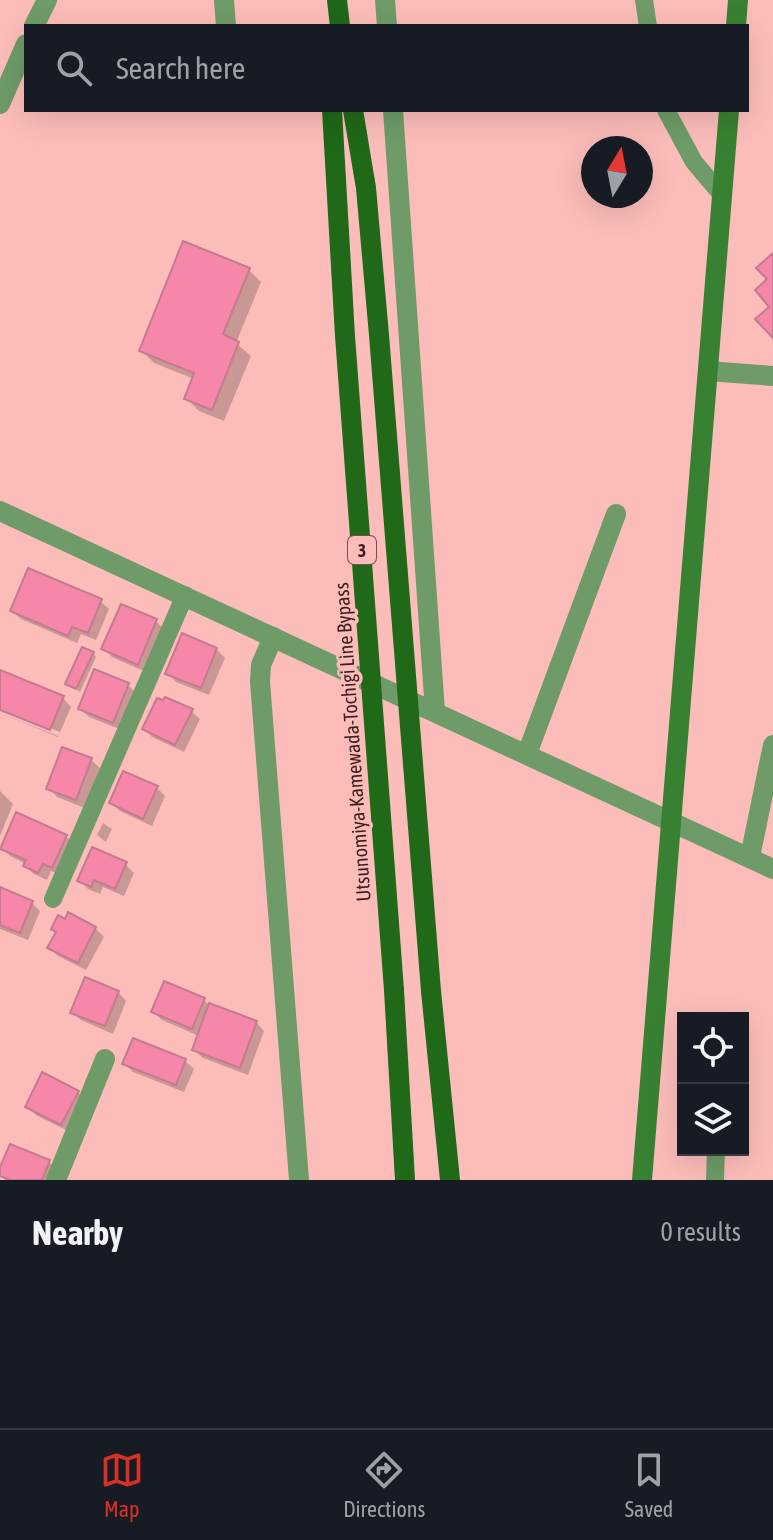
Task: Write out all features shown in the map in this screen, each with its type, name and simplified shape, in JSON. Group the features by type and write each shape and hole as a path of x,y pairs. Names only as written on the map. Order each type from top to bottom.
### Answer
{"main road":[{"path":"325,0 327,24"},
{"path":"337,0 340,24"},
{"name":"Utsunomiya-Kamewada-Tochigi Line Bypass","path":"332,112 405,1180"},
{"path":"353,112 366,188 378,320 431,991 450,1180"}],"street":[{"path":"35,24 47,0"},
{"path":"224,0 226,24"},
{"path":"385,0 387,24"},
{"path":"736,24 738,0"},
{"path":"0,104 24,49"},
{"path":"393,112 435,712"},
{"path":"642,1180 729,112"},
{"path":"708,371 773,376"},
{"path":"0,511 773,869"},
{"path":"527,754 616,514"},
{"path":"273,637 261,665 260,682 299,1180"},
{"path":"750,857 773,745"},
{"path":"56,1180 105,1059"}],"lane":[{"path":"644,0 648,24"},
{"path":"667,112 694,162 722,195"},
{"path":"53,899 185,595"},
{"path":"715,1180 716,1156"}],"building":[{"path":"183,241 250,268 223,334 239,342 212,410 184,399 194,373 139,351"},
{"path":"773,253 773,338 755,319 769,307 755,290 767,279 756,268"},
{"path":"28,568 102,599 88,633 72,627 68,636 10,611"},
{"path":"121,604 157,619 138,665 101,649"},
{"path":"182,633 217,648 201,688 165,674"},
{"path":"82,647 94,652 76,689 65,684"},
{"path":"94,669 129,683 113,723 78,709"},
{"path":"0,670 64,696 50,730 0,710"},
{"path":"165,697 193,709 175,745 142,729 157,698 163,700"},
{"path":"62,747 92,758 76,800 46,789"},
{"path":"123,771 158,786 143,819 109,803"},
{"path":"16,812 67,835 52,868 43,864 38,873 23,866 26,860 0,849"},
{"path":"92,847 127,862 115,889 94,880 91,887 77,881"},
{"path":"0,887 33,901 20,933 0,925"},
{"path":"68,912 96,927 78,963 47,948 56,932 51,929 58,915 65,919"},
{"path":"85,977 119,991 105,1026 70,1013"},
{"path":"164,981 205,998 192,1029 151,1012"},
{"path":"209,1003 257,1021 240,1068 192,1050"},
{"path":"133,1038 186,1059 176,1085 122,1064"},
{"path":"42,1072 79,1091 61,1125 25,1107"},
{"path":"10,1144 50,1160 42,1180 10,1180 0,1176 0,1167"}]}
